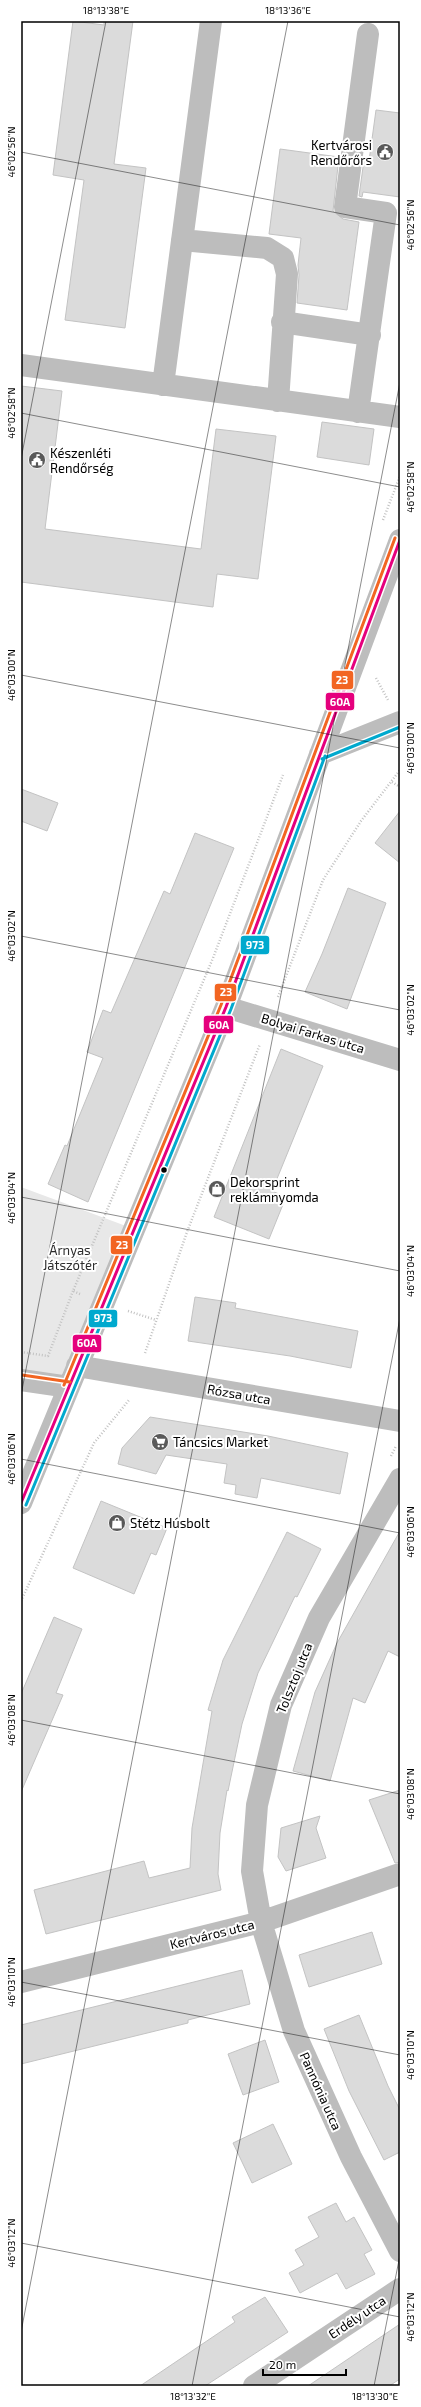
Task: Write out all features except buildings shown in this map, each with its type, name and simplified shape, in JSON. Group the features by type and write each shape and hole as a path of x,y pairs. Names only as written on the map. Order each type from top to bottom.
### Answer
{"street":[{"path":"163,384 211,21"},
{"path":"358,412 370,335 393,214 345,207 368,34"},
{"path":"182,240 267,248 282,258 287,274 282,322 278,401"},
{"path":"282,322 370,335"},
{"path":"21,365 400,417"},
{"path":"21,1503 226,1007 400,540"},
{"path":"320,754 400,722"},
{"name":"Bolyai Farkas utca","path":"226,1007 400,1060"},
{"name":"Rózsa utca","path":"77,1366 400,1421"},
{"path":"21,1380 69,1387"},
{"name":"Tolsztoj utca","path":"261,1922 252,1871 257,1805 281,1705 319,1618 400,1479"},
{"name":"Kertváros utca","path":"21,1982 261,1922 400,1874"},
{"name":"Pannónia utca","path":"261,1922 294,2031 351,2157 400,2251"},
{"name":"Erdély utca","path":"254,2386 400,2289"}],"path":[{"path":"380,528 400,476"},
{"path":"372,682 374,676 389,703 384,706"},
{"path":"21,1352 48,1356 73,1291 213,958 285,769"},
{"path":"21,1601 94,1443 133,1395 137,1377 187,1232 323,880 361,821 400,770"},
{"path":"392,782 400,787"},
{"path":"73,1291 103,1303 156,1320"},
{"path":"389,1459 400,1438"}],"green space":[{"name":"Árnyas Játszótér","path":"21,1187 134,1229 69,1387 21,1380"}],"transit line":[{"name":"23","path":"64,1385 221,1005 395,538"},
{"name":"60A","path":"21,1503 226,1007 400,540"},
{"name":"973","path":"322,759 400,727"},
{"name":"973","path":"26,1505 231,1009 325,756"},
{"name":"23","path":"22,1375 70,1382"}],"place":[{"name":"Kertvárosi Rendőrőrs","path":"385,152"},
{"name":"Készenléti Rendőrség","path":"37,460"},
{"name":"Dekorsprint reklámnyomda","path":"217,1189"},
{"name":"Táncsics Market","path":"160,1442"},
{"name":"Stétz Húsbolt","path":"117,1523"}]}
